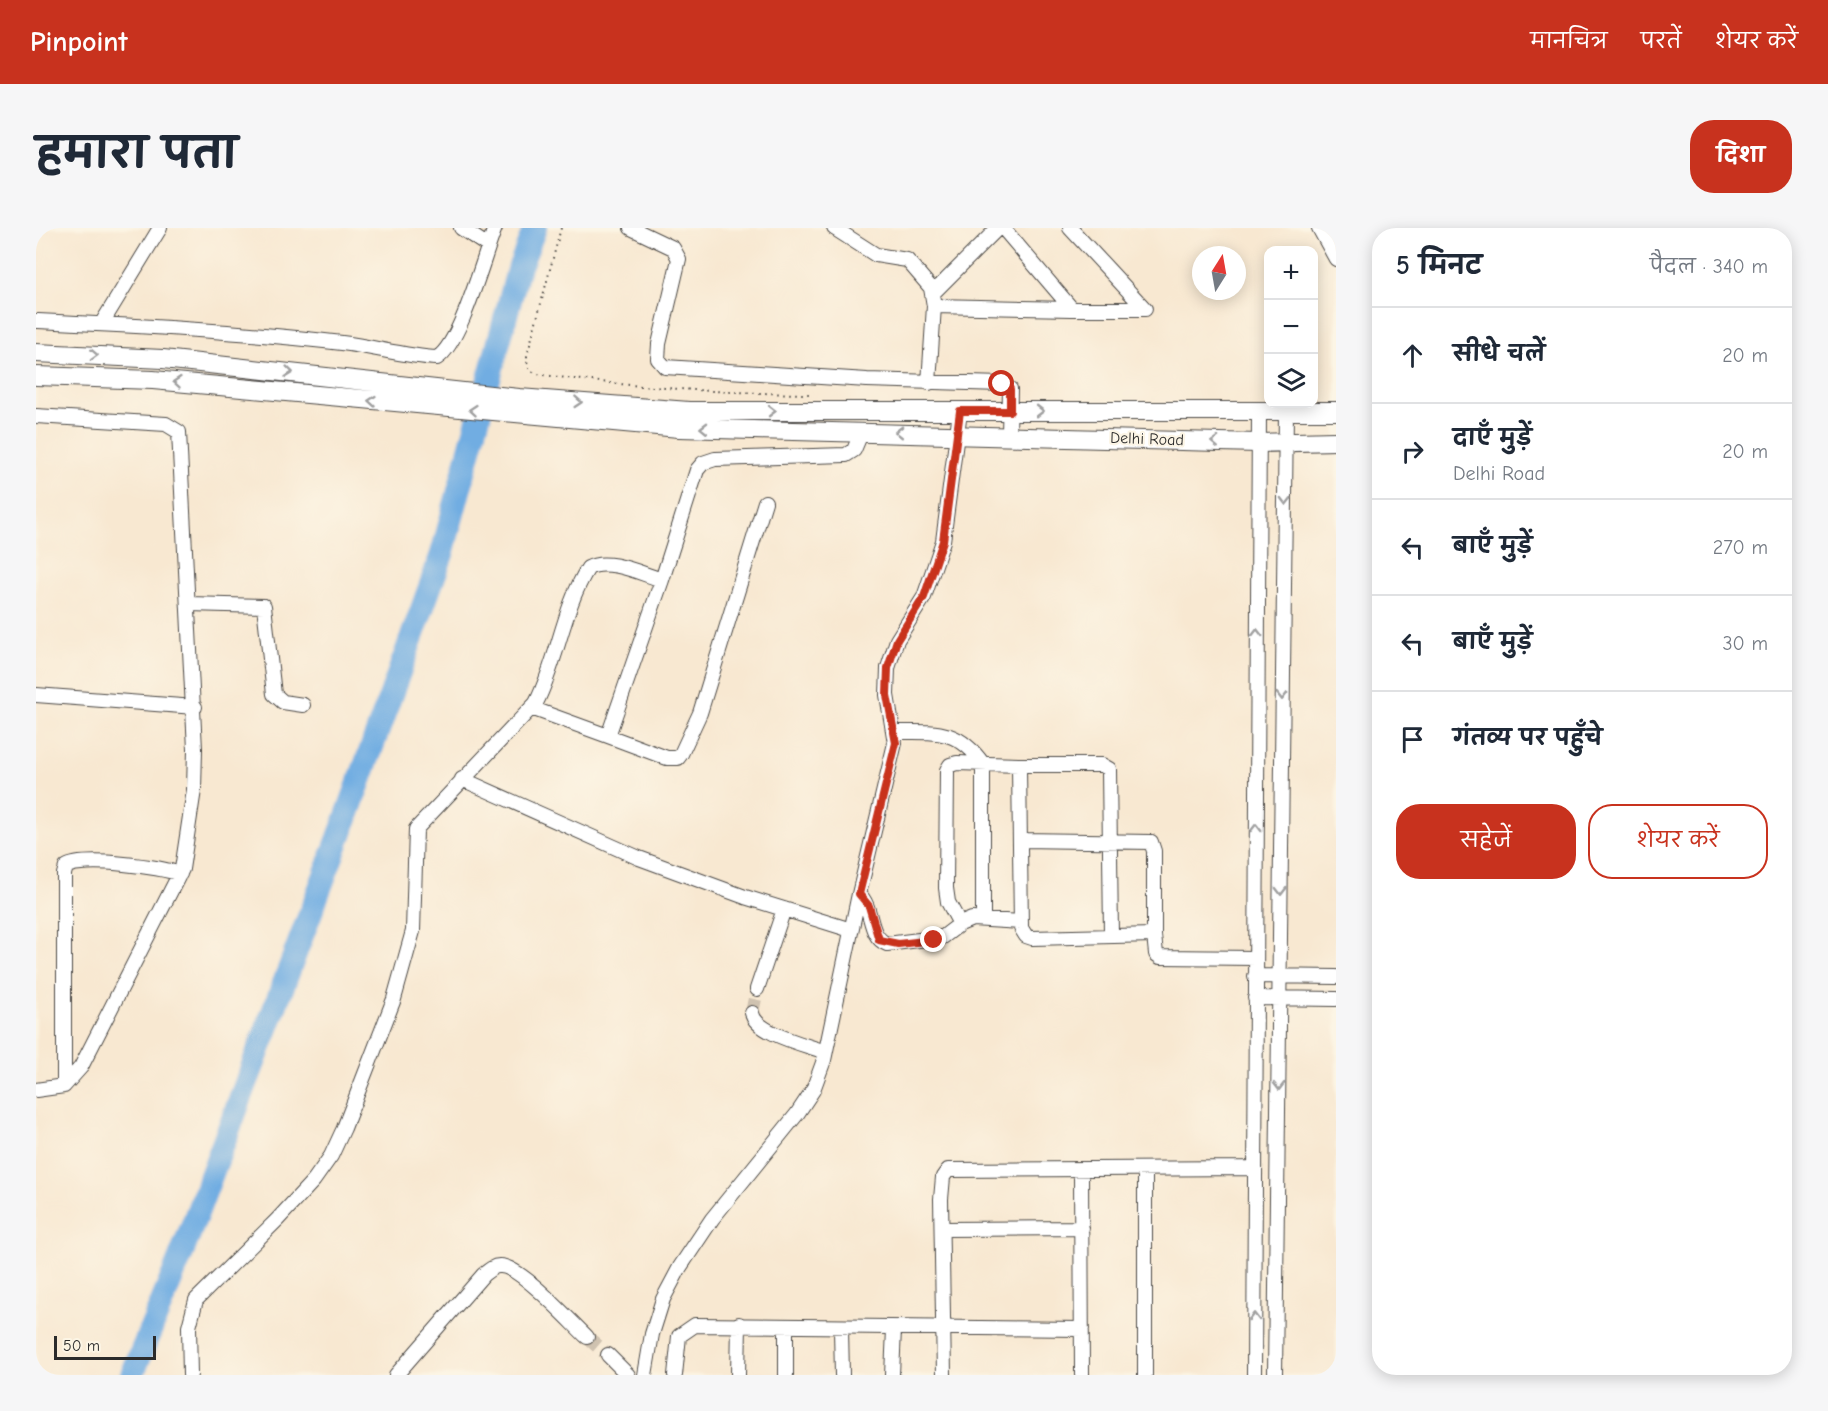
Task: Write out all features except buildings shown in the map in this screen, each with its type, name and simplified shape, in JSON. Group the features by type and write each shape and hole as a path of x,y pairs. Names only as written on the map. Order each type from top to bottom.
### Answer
{"main road":[{"path":"36,353 163,359 433,388 518,406"},
{"path":"36,376 153,380 430,406 518,406"},
{"name":"Delhi Road","path":"518,406 689,411 1336,411"},
{"name":"Delhi Road","path":"518,406 679,428 958,433 1258,443 1336,441"}],"street":[{"path":"102,323 160,228"},
{"path":"461,228 488,246"},
{"path":"36,321 102,323 344,343 419,357 437,358 445,353 455,334 495,228"},
{"path":"631,228 673,248 679,259 659,344 658,359 665,367 1007,386 1010,389 1009,435"},
{"path":"660,241 667,228"},
{"path":"834,228 876,255 907,260 927,282 933,300 928,383"},
{"path":"933,300 1001,228 1072,309"},
{"path":"933,300 1072,309 1145,309 1070,228"},
{"path":"1319,228 1336,259"},
{"path":"645,1375 652,1334 663,1299 680,1267 712,1220 813,1089 825,1052 859,894 893,753 895,732 887,701 888,668 897,640 924,597 936,567 951,501 960,411"},
{"path":"1254,1375 1259,411"},
{"path":"1275,1375 1286,411"},
{"path":"36,416 98,418 166,424 176,428 179,432 184,483 195,707 194,790 187,848 180,874 81,1067 64,1086 36,1090"},
{"path":"609,736 697,470 703,463 715,459 846,455 854,450 862,431"},
{"path":"531,708 668,758 678,758 684,750 707,692 765,502"},
{"path":"190,1375 189,1327 196,1300 307,1188 335,1147 394,999 410,947 415,916 416,829 531,708 547,681 565,624 588,568 595,563 609,565 662,580"},
{"path":"189,604 264,606 274,694 283,702 303,705"},
{"path":"36,695 195,707"},
{"path":"895,732 948,734 974,750 983,764 983,918"},
{"path":"960,924 948,902 946,888 947,770 950,765 957,763 1107,766 1109,769 1111,840 1111,936"},
{"path":"1019,765 1022,840 1021,922 1026,936 1032,938 1154,935"},
{"path":"462,779 639,858 851,930"},
{"path":"1022,840 1148,841 1153,844 1155,954 1160,957 1256,958"},
{"path":"64,1086 64,874 66,867 82,862 162,869 180,874"},
{"path":"859,894 869,906 875,934 879,940 887,944 934,940 943,937 960,924 983,918 1021,922"},
{"path":"757,989 784,909"},
{"path":"1256,976 1336,977"},
{"path":"1256,998 1336,999"},
{"path":"752,1012 753,1019 764,1029 825,1052"},
{"path":"944,1375 943,1177 948,1170 1081,1171 1254,1168"},
{"path":"1145,1170 1145,1375"},
{"path":"1081,1171 1082,1375"},
{"path":"942,1229 1082,1228"},
{"path":"396,1375 483,1275 499,1266 506,1266 521,1275 587,1337"},
{"path":"675,1375 679,1336 695,1325 739,1324 841,1329 1082,1329"},
{"path":"738,1375 739,1324"},
{"path":"786,1326 786,1375"},
{"path":"841,1329 842,1375"},
{"path":"892,1375 894,1329"},
{"path":"608,1356 628,1375"}],"waterway":[{"path":"132,1375 180,1258 340,835 442,554 517,274 535,228"}],"tunnel":[{"path":"752,1013 757,989"},
{"path":"587,1337 608,1355"}],"route":[{"path":"934,940 887,944 879,940 875,934 869,906 859,894 896,743 888,708 888,668 897,640 924,597 936,567 951,501 960,411 1010,411 1010,389 1002,384"}]}
